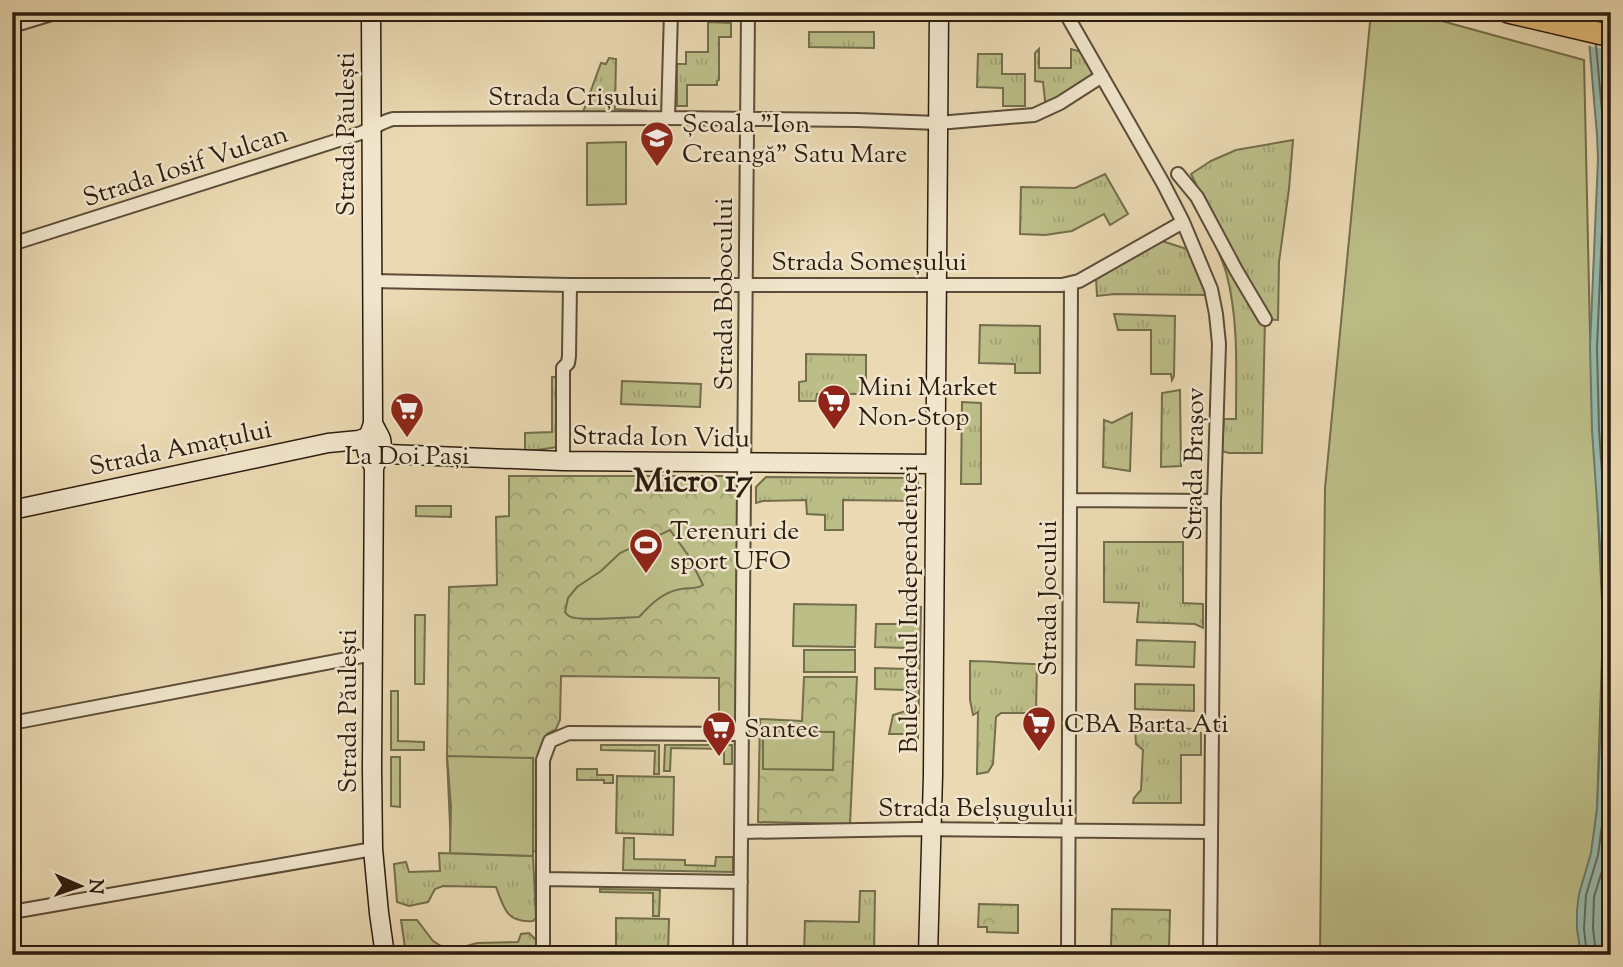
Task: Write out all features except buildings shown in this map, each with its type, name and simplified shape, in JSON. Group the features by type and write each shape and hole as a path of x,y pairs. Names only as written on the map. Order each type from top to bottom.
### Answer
{"main road":[{"path":"1508,12 1611,36"},
{"path":"1553,12 1611,26"}],"street":[{"path":"12,26 58,12"},
{"name":"Strada Păulești","path":"371,12 373,849 385,955"},
{"path":"668,118 671,12"},
{"name":"Strada Bobocului","path":"740,955 748,12"},
{"name":"Bulevardul Independenței","path":"928,955 932,829 939,12"},
{"name":"Strada Brașov","path":"1065,12 1183,222 1211,289 1216,314 1219,344 1214,501 1210,955"},
{"name":"Strada Crișului","path":"371,130 393,119 668,118 938,123 1034,115 1060,103 1102,76"},
{"name":"Strada Iosif Vulcan","path":"12,244 371,130"},
{"path":"1178,174 1196,197 1265,319"},
{"name":"Strada Someșului","path":"372,281 570,285 1071,284 1183,222"},
{"name":"Strada Jocului","path":"1068,955 1071,284"},
{"path":"563,461 563,368 569,363 570,285"},
{"name":"Strada Amațului","path":"12,510 328,443 374,446"},
{"name":"Strada Ion Vidu","path":"374,446 563,461 935,464"},
{"path":"1070,500 1214,501"},
{"path":"12,723 373,654"},
{"path":"543,955 543,760 550,741 569,733 741,734"},
{"name":"Strada Belșugului","path":"741,832 932,829 1211,832"},
{"path":"12,912 373,849"},
{"path":"544,879 741,882"}],"green space":[{"path":"1371,12 1409,12 1584,60 1590,333 1603,625 1597,809 1579,955 1320,955 1325,488"},
{"path":"708,22 731,23 731,37 719,37 719,80 717,85 687,85 687,106 677,106 677,64 686,64 686,52 708,52"},
{"path":"809,32 874,32 874,48 809,47"},
{"path":"1039,49 1039,68 1071,68 1071,49 1089,54 1102,76 1046,110 1043,82 1035,81 1035,53"},
{"path":"978,54 1002,54 1002,74 1025,74 1025,106 1003,106 1003,88 977,87"},
{"path":"609,58 616,59 615,109 647,111 646,118 582,115 601,63 606,64"},
{"path":"1293,140 1279,262 1278,320 1265,319 1262,453 1229,453 1222,451 1224,419 1236,419 1233,308 1226,272 1214,241 1220,232 1191,174 1236,150"},
{"path":"626,142 626,204 587,205 587,143"},
{"path":"1105,174 1128,214 1110,225 1104,214 1072,231 1045,235 1020,234 1021,187 1075,188"},
{"path":"1162,241 1190,250 1206,295 1097,296 1096,277"},
{"path":"1114,314 1175,316 1172,380 1171,374 1151,374 1151,330 1118,330"},
{"path":"980,325 1040,326 1040,373 1015,373 1015,364 979,363"},
{"path":"806,354 866,355 866,394 817,394 816,401 799,401 799,382 806,381"},
{"path":"552,377 560,377 559,442 557,447 525,450 525,433 552,432"},
{"path":"622,381 701,384 700,407 621,404"},
{"path":"1180,390 1181,466 1161,467 1162,393"},
{"path":"962,402 981,403 981,484 961,484"},
{"path":"1132,413 1130,471 1103,467 1104,420 1112,423"},
{"path":"509,476 744,476 738,727 719,727 719,678 561,676 560,720 556,729 547,734 539,759 537,850 530,853 451,849 447,756 449,587 497,585 496,517 509,516"},
{"path":"766,477 918,478 918,501 843,500 843,530 825,530 825,515 807,514 806,500 756,503 756,487"},
{"path":"416,506 451,506 451,517 416,516"},
{"name":"Terenuri de sport UFO","path":"670,530 688,555 703,585 663,596 639,617 581,619 565,612 568,598 577,587 601,571 620,553"},
{"path":"1104,542 1183,542 1183,603 1203,604 1203,628 1195,624 1137,622 1139,603 1104,602"},
{"path":"907,603 921,607 918,738 912,734 889,734 893,715 906,711 906,690 875,689 875,668 907,669 907,648 875,647 876,624 907,624"},
{"path":"794,604 856,605 855,647 793,646"},
{"path":"415,615 425,615 424,684 415,684"},
{"path":"1137,640 1195,642 1194,667 1136,665"},
{"path":"804,650 855,650 855,672 804,672"},
{"path":"970,661 1037,664 1036,713 1001,713 996,717 993,764 988,772 977,774 978,712 973,715 970,700"},
{"path":"804,677 857,677 850,824 758,822 760,719 802,721"},
{"path":"1135,684 1194,685 1194,711 1135,709"},
{"path":"391,691 398,691 398,741 424,742 424,750 391,750"},
{"path":"1135,727 1193,729 1201,733 1201,755 1181,755 1181,803 1133,803 1141,790 1143,750 1136,744"},
{"path":"763,731 834,732 833,770 763,769"},
{"path":"601,745 659,745 659,774 654,774 655,751 601,750"},
{"path":"665,745 732,745 732,764 724,764 724,749 671,748 670,771 664,771"},
{"path":"447,756 533,758 533,856 450,853 451,807"},
{"path":"391,757 400,757 400,807 391,806"},
{"path":"577,769 597,769 597,775 613,775 613,783 604,783 604,780 577,780"},
{"path":"617,776 674,777 673,835 616,833"},
{"path":"624,838 634,838 634,859 685,860 685,865 715,866 716,857 733,857 733,872 623,870"},
{"path":"439,853 533,856 536,918 533,921 524,921 512,917 504,908 496,887 443,886 435,889 428,902 409,906 397,902 394,864 406,862 409,872 440,871"},
{"path":"600,889 660,890 659,916 653,916 653,893 600,892"},
{"path":"860,891 875,891 874,955 804,955 805,921 859,922"},
{"path":"979,904 1018,905 1018,933 987,932 987,927 978,927"},
{"path":"1112,909 1170,910 1169,949 1111,948"},
{"path":"616,918 669,919 668,955 616,955"},
{"path":"401,920 417,920 433,941 453,950 477,943 518,942 521,934 529,933 536,940 536,955 406,955"}],"water":[{"path":"1611,12 1611,955 1581,955 1577,910 1591,853 1597,809 1604,651 1602,574 1592,430 1590,347 1598,159 1589,40"}],"pier":[{"path":"1585,12 1611,12 1611,51 1586,45"}],"place":[{"name":"Școala \"Ion Creangă\" Satu Mare","path":"657,168"},
{"name":"Mini Market Non-Stop","path":"834,431"},
{"name":"La Doi Pași","path":"407,439"},
{"name":"Terenuri de sport UFO","path":"646,575"},
{"name":"CBA Barta Ati","path":"1039,753"},
{"name":"Santec","path":"719,758"}],"district":[{"name":"Micro 17","path":"693,479"}]}
